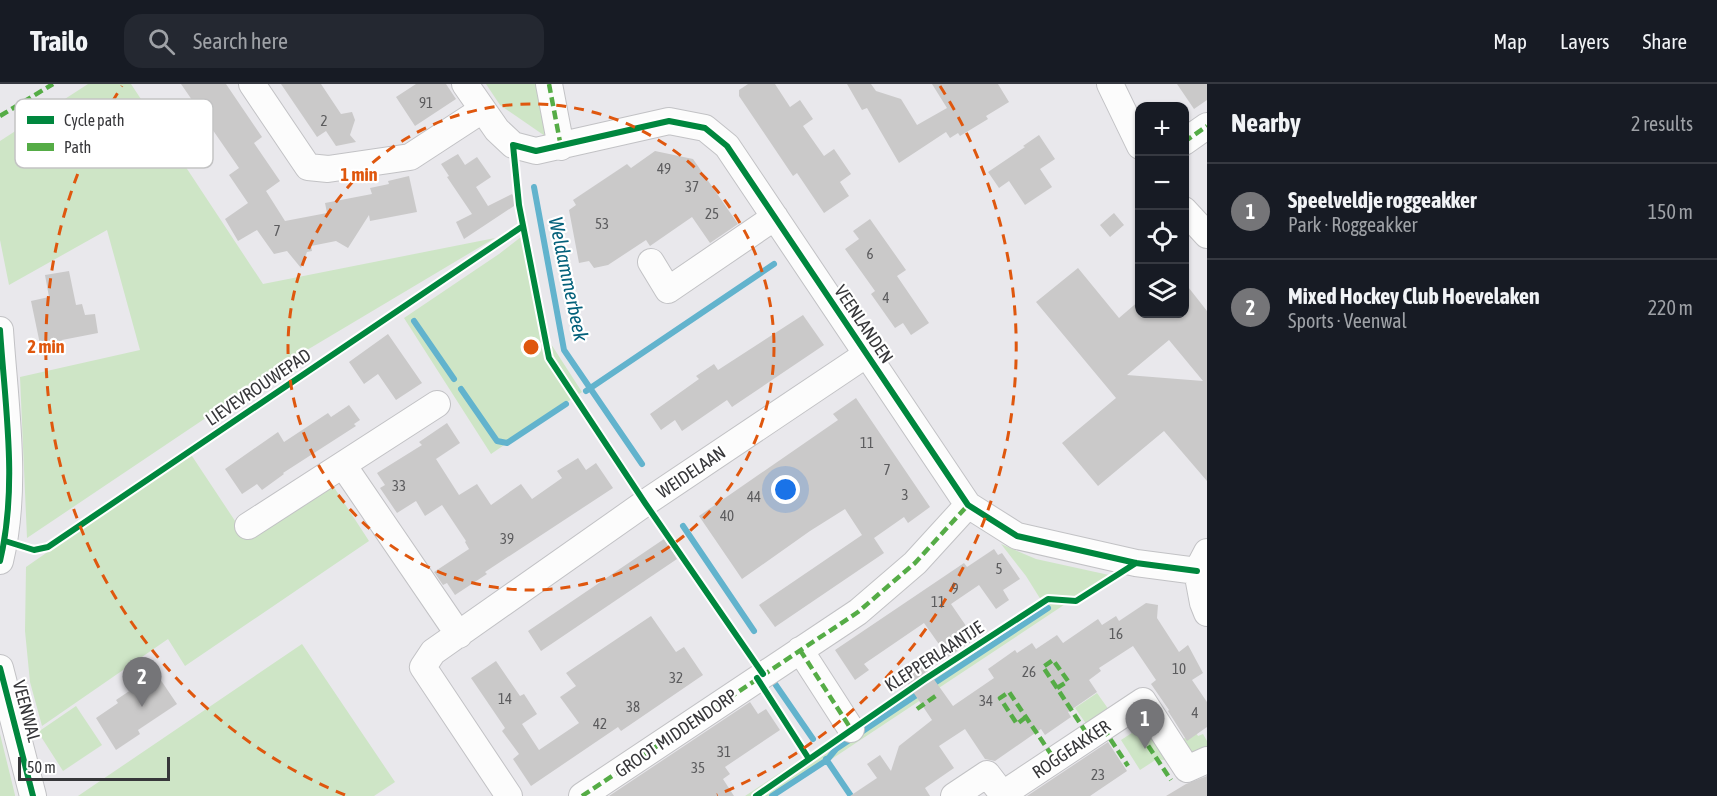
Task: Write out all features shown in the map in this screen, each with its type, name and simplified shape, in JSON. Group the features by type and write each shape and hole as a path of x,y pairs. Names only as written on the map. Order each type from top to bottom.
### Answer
{"street":[{"path":"252,84 308,167 328,169 410,157 482,110"},
{"name":"VEENLANDEN","path":"465,84 497,130 513,145 536,151 669,121 705,128 727,146 968,506 1017,536 1136,563 1202,561"},
{"path":"549,84 561,147"},
{"path":"1110,84 1135,136"},
{"path":"1189,139 1207,126"},
{"path":"1189,215 1207,235"},
{"path":"651,262 668,290 775,218"},
{"path":"0,330 9,475 6,528 0,561"},
{"name":"WEIDELAAN","path":"510,796 423,668 433,652 645,503 867,354"},
{"path":"248,526 436,404"},
{"path":"343,465 459,635"},
{"name":"GROOT MIDDENDORP","path":"582,796 858,612 915,563 968,506"},
{"path":"1202,561 1203,603 1207,613"},
{"path":"800,650 851,729"},
{"name":"VEENWAL","path":"0,668 33,796"},
{"name":"ROGGEAKKER","path":"954,796 987,774 1004,795 1143,701 1187,769 1207,760"}],"green space":[{"path":"88,84 131,84 141,99 65,99"},
{"path":"486,84 538,84 545,136 500,105"},
{"path":"15,131 15,168 186,168 263,284 495,238 307,350 27,538 20,377 140,350 107,230 9,285 0,240 0,141"},
{"path":"521,237 540,327 582,392 491,454 404,318"},
{"path":"190,453 245,536 330,481 369,541 185,666 168,639 42,726 30,682 25,631 26,567"},
{"path":"1001,544 1036,559 1109,575 776,796 745,796 1041,600"},
{"path":"302,644 395,782 374,796 78,796"},
{"path":"1097,693 1109,710 1087,725 1075,708"},
{"path":"76,706 102,745 63,771 38,732"},
{"path":"1142,723 1170,761 1157,759 1140,770 1121,740 1141,727"},
{"path":"1195,731 1198,736 1203,734 1207,741 1207,749 1190,759 1179,742"},
{"path":"0,734 15,795 15,796 0,796"}],"building":[{"path":"181,84 226,84 262,137 254,143 280,181 266,191 285,221 327,213 325,203 372,194 370,188 409,176 417,212 370,221 369,215 348,248 336,241 311,246 312,251 307,252 301,268 287,251 274,254 257,230 238,241 225,219 248,203 229,175 239,168 213,130 213,99 191,99"},
{"path":"281,84 321,84 341,114 352,112 355,120 350,135 356,142 336,146 326,131 317,137"},
{"path":"416,84 446,84 456,99 415,126 396,97"},
{"path":"748,84 775,84 790,107 800,100 813,119 803,126 824,156 834,149 851,174 840,182 849,196 824,213 797,173 793,176 739,96 739,90"},
{"path":"847,84 871,84 876,91 901,99 917,125 947,108 932,84 998,84 1009,102 986,116 988,119 960,136 958,133 950,138 946,132 899,163 867,108 862,110"},
{"path":"1177,84 1207,84 1207,100 1194,109"},
{"path":"1039,135 1055,159 1040,169 1052,187 1025,205 1009,181 999,188 988,172"},
{"path":"655,151 693,159 738,224 710,243 692,217 650,246 646,240 608,265 594,268 589,261 579,263 569,210 576,205 573,200 627,164 631,168"},
{"path":"458,154 465,165 477,157 491,177 476,187 488,206 512,194 517,204 464,239 456,222 472,214 441,164"},
{"path":"1114,213 1124,225 1110,237 1100,225"},
{"path":"870,219 906,270 897,276 929,323 911,335 903,323 895,328 871,294 875,291 845,249 859,239 853,231"},
{"path":"1078,268 1119,318 1135,304 1135,318 1189,318 1189,288 1207,311 1207,481 1164,431 1098,486 1062,443 1116,398 1036,302","holes":["1169,340 1203,381 1127,375"]},
{"path":"69,271 76,305 82,304 85,315 95,314 98,333 62,340 63,344 41,349 31,301 49,297 45,275"},
{"path":"803,315 824,345 732,407 727,400 682,431 675,420 661,430 650,414 699,379 696,376 714,364 718,370"},
{"path":"388,334 422,383 396,400 378,374 364,384 349,362"},
{"path":"856,398 930,507 908,523 904,517 874,538 884,553 775,627 759,605 862,535 845,509 742,579 699,516 838,420 833,414"},
{"path":"349,405 360,420 354,424 356,426 283,473 262,490 257,484 242,494 225,469 278,432 284,442 328,413 331,417"},
{"path":"447,423 460,443 436,459 459,495 477,484 491,505 521,484 532,499 562,478 557,471 578,458 586,470 596,463 613,488 485,572 487,574 455,595 447,583 443,585 434,572 469,549 466,541 442,505 425,516 416,501 397,513 380,488 385,485 377,473 422,445 419,442"},
{"path":"664,539 677,559 541,651 528,631"},
{"path":"994,549 998,555 1002,553 1020,579 1003,590 1009,600 996,609 979,585 951,604 975,639 948,657 924,623 864,664 869,670 855,680 835,650 964,563 967,567"},
{"path":"1146,603 1158,605 1157,618 1179,652 1188,645 1203,673 1192,680 1207,702 1207,727 1187,741 1151,684 1156,680 1133,646 1099,668 1101,671 1089,680 1097,692 1068,712 1071,717 1045,735 1041,729 995,761 985,759 965,729 939,746 954,768 925,788 930,796 850,796 877,778 867,764 880,755 891,771 899,746 932,720 903,677 923,664 953,706 994,678 988,669 1015,650 1017,653 1032,643 1036,649 1057,635 1063,643 1098,619 1102,625 1116,616 1119,621"},
{"path":"651,616 676,652 684,647 703,675 621,731 618,727 531,786 513,759 519,754 502,731 505,728 471,678 496,661 520,696 524,694 537,714 522,724 539,750 579,723 560,697 576,686 566,673"},
{"path":"156,673 177,704 138,730 140,734 116,750 96,718 118,703 116,700"},
{"path":"750,702 758,714 766,709 780,730 725,767 730,774 723,779 734,796 609,796"},
{"path":"1108,742 1127,771 1090,796 1027,796"},
{"path":"1207,776 1207,796 1166,796 1186,784"}],"waterway":[{"name":"Weldammerbeek","path":"534,187 564,350 642,464"},
{"path":"586,391 774,264"},
{"path":"414,321 454,379"},
{"path":"461,389 497,441 507,443 566,404"},
{"name":"Weldammerbeek","path":"683,526 754,631"},
{"path":"930,686 1048,608"},
{"name":"Weldammerbeek","path":"771,678 813,739"},
{"path":"772,796 827,760 836,749 921,692"},
{"name":"Weldammerbeek","path":"826,759 851,796"}],"marked path":[{"path":"28,99 53,84"},
{"path":"549,84 561,147"},
{"path":"0,116 15,107"},
{"path":"1189,139 1207,126"},
{"path":"582,796 858,612 915,563 968,505"},
{"path":"800,650 851,729"},
{"path":"1057,688 1043,667 1053,660 1068,681 1057,688 1089,737"},
{"path":"1026,717 1017,724 1000,698 1009,692 1055,760"},
{"path":"917,709 937,695"},
{"path":"1130,710 1143,730 1147,744 1171,780"},
{"path":"1103,728 1128,766"}],"cycle path":[{"path":"763,674 645,503 549,358 519,205 513,145 536,151 669,121 705,128 727,146 968,505 1017,536 1136,563 1197,571"},
{"name":"LIEVEVROUWEPAD","path":"5,541 34,550 48,547 523,226"},
{"path":"0,330 9,446 8,504 0,561"},
{"name":"KLEPPERLAANTJE","path":"756,796 925,679 1048,599 1076,601 1136,563"},
{"path":"0,668 33,796"},
{"path":"757,678 809,759"}],"place":[{"name":"Mixed Hockey Club Hoevelaken","path":"142,707"},
{"name":"Speelveldje roggeakker","path":"1145,749"}]}
